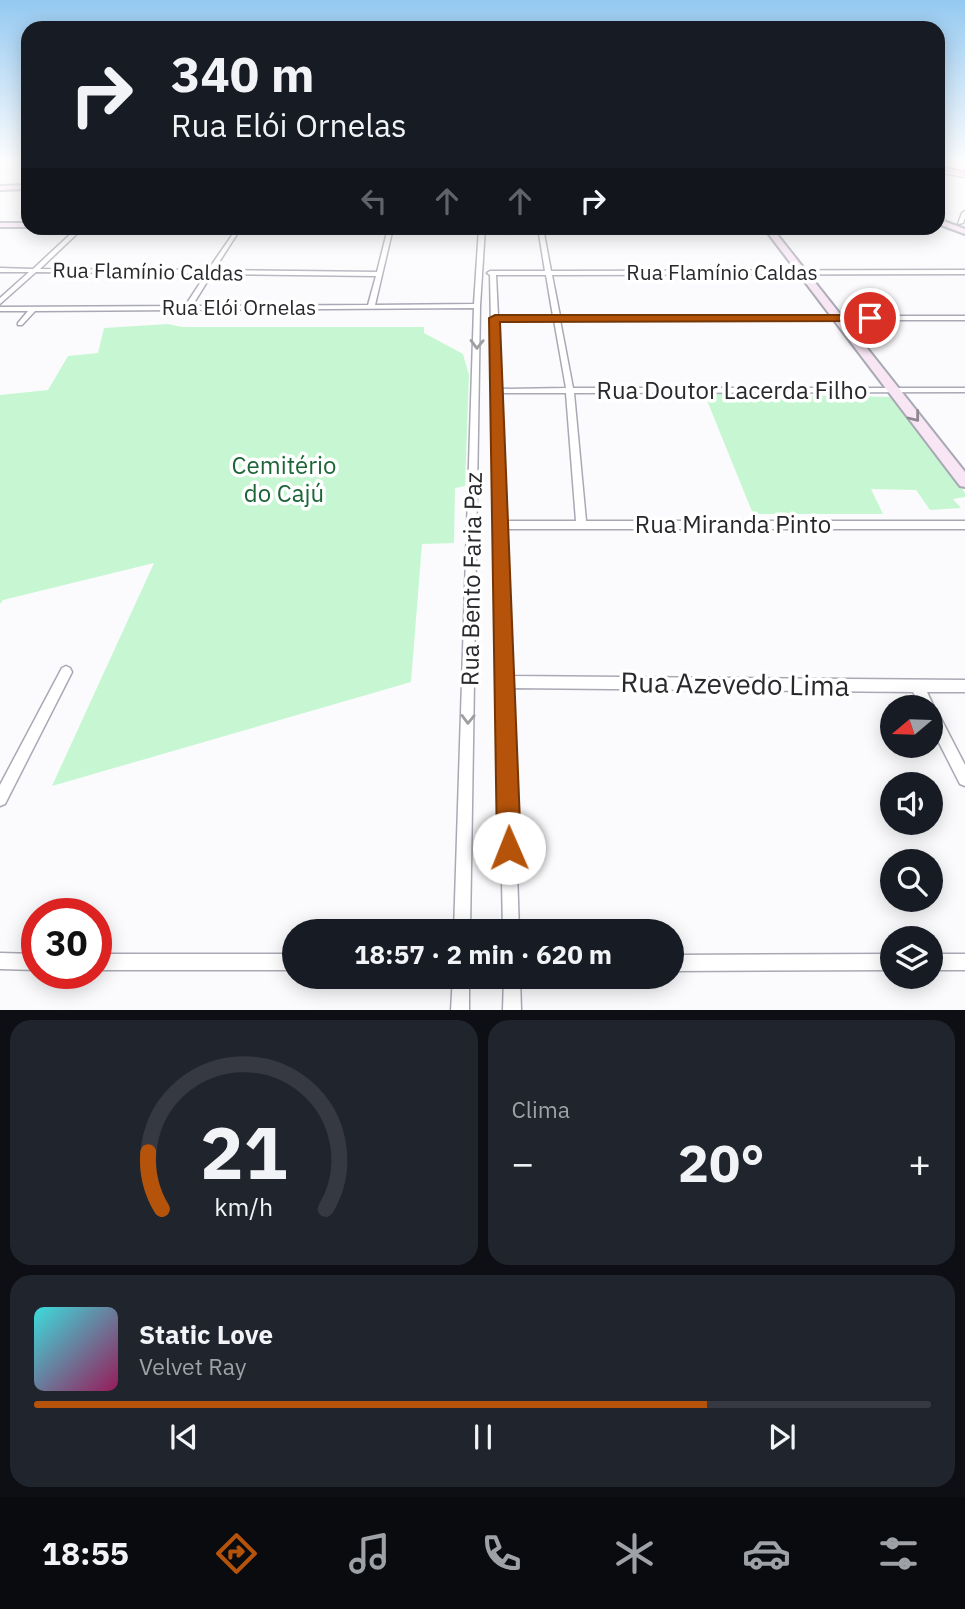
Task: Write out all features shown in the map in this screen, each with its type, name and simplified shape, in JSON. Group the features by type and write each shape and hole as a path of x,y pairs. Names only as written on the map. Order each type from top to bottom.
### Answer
{"main road":[{"path":"945,217 963,224"},
{"path":"945,224 963,224"},
{"path":"0,225 21,225"},
{"path":"945,225 965,232"},
{"path":"773,235 965,482"}],"street":[{"path":"963,224 965,213"},
{"path":"0,302 72,235"},
{"path":"187,308 234,235"},
{"path":"371,307 389,235"},
{"name":"Rua Bento Faria Paz","path":"462,919 477,306 482,235"},
{"path":"541,235 570,391 581,525"},
{"name":"Rua Flamínio Caldas","path":"0,270 379,274"},
{"name":"Rua Flamínio Caldas","path":"479,273 965,272"},
{"name":"Rua Bento Faria Paz","path":"493,273 511,919"},
{"name":"Rua Elói Ornelas","path":"0,309 477,306"},
{"path":"20,324 33,309"},
{"path":"495,318 965,318"},
{"name":"Rua Doutor Lacerda Filho","path":"498,391 965,390"},
{"name":"Rua Miranda Pinto","path":"501,525 965,524"},
{"path":"0,799 66,672"},
{"name":"Rua Azevedo Lima","path":"505,682 965,686"},
{"path":"917,686 922,695"},
{"path":"943,736 965,779"},
{"path":"0,961 21,961"},
{"path":"112,962 282,962"},
{"path":"684,963 880,962"},
{"path":"943,962 965,962"},
{"path":"460,1010 461,989"},
{"path":"512,989 512,1010"}],"green space":[{"name":"Cemitério do Cajú","path":"168,324 182,327 424,327 424,333 463,354 469,375 465,486 455,488 454,543 422,544 411,682 52,786 154,563 3,600 0,604 0,395 48,390 68,356 98,353 104,328"},
{"path":"704,393 893,397 946,463 965,493 965,497 953,499 961,508 930,510 916,490 871,489 883,514 753,514"}],"route":[{"path":"509,848 495,318 870,318"}]}
